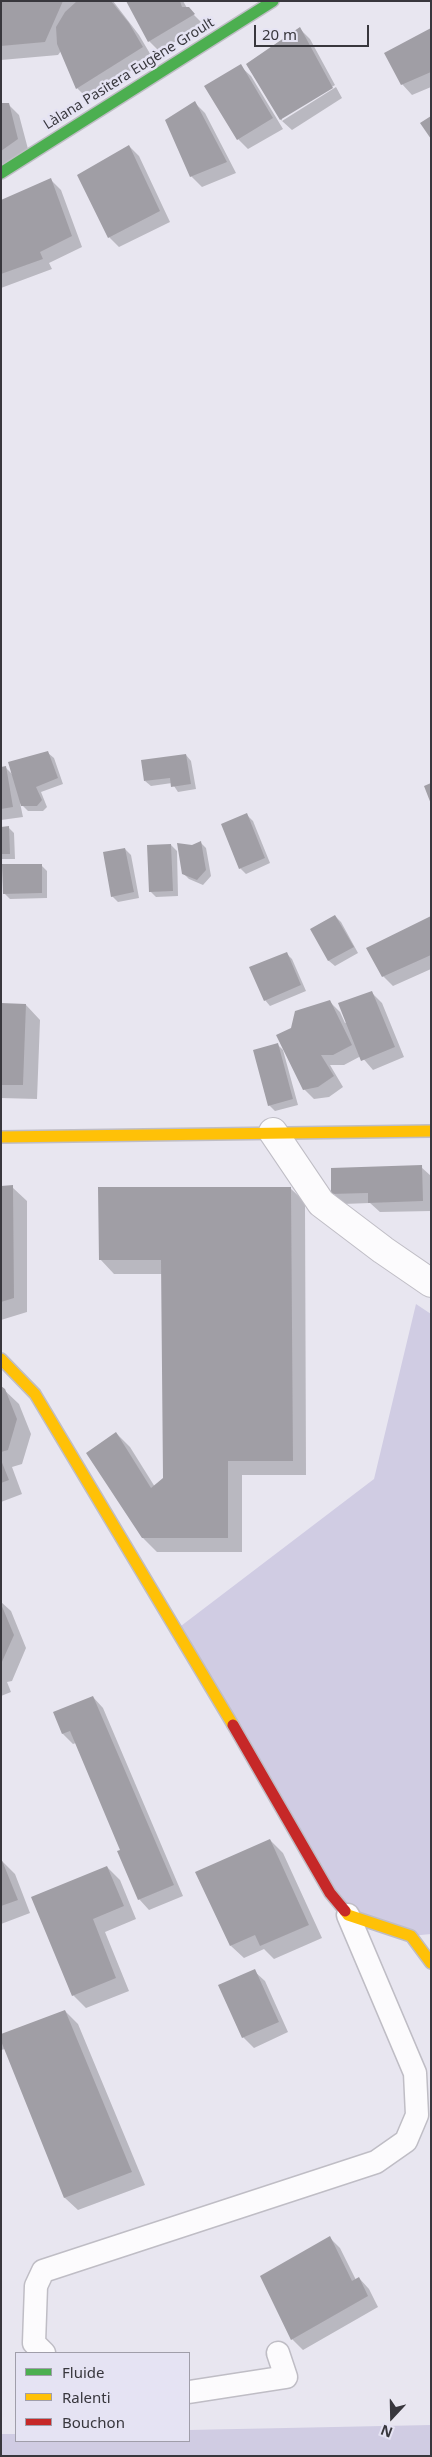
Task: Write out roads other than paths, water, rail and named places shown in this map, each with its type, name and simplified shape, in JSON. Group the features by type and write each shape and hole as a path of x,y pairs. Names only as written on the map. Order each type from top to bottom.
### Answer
{"street":[{"name":"Làlana Pasitera Eugène Groult","path":"1,173 273,1"},
{"path":"1,1137 431,1131"},
{"path":"274,1132 321,1203 383,1250 431,1283"},
{"path":"1,1358 35,1394 177,1629 330,1893 348,1915 421,1935 431,1963"}],"lane":[{"path":"43,2352 34,2343 36,2286 44,2271 376,2162 406,2141 417,2116 415,2072 348,1915"},
{"path":"190,2392 286,2377 278,2352"}]}
